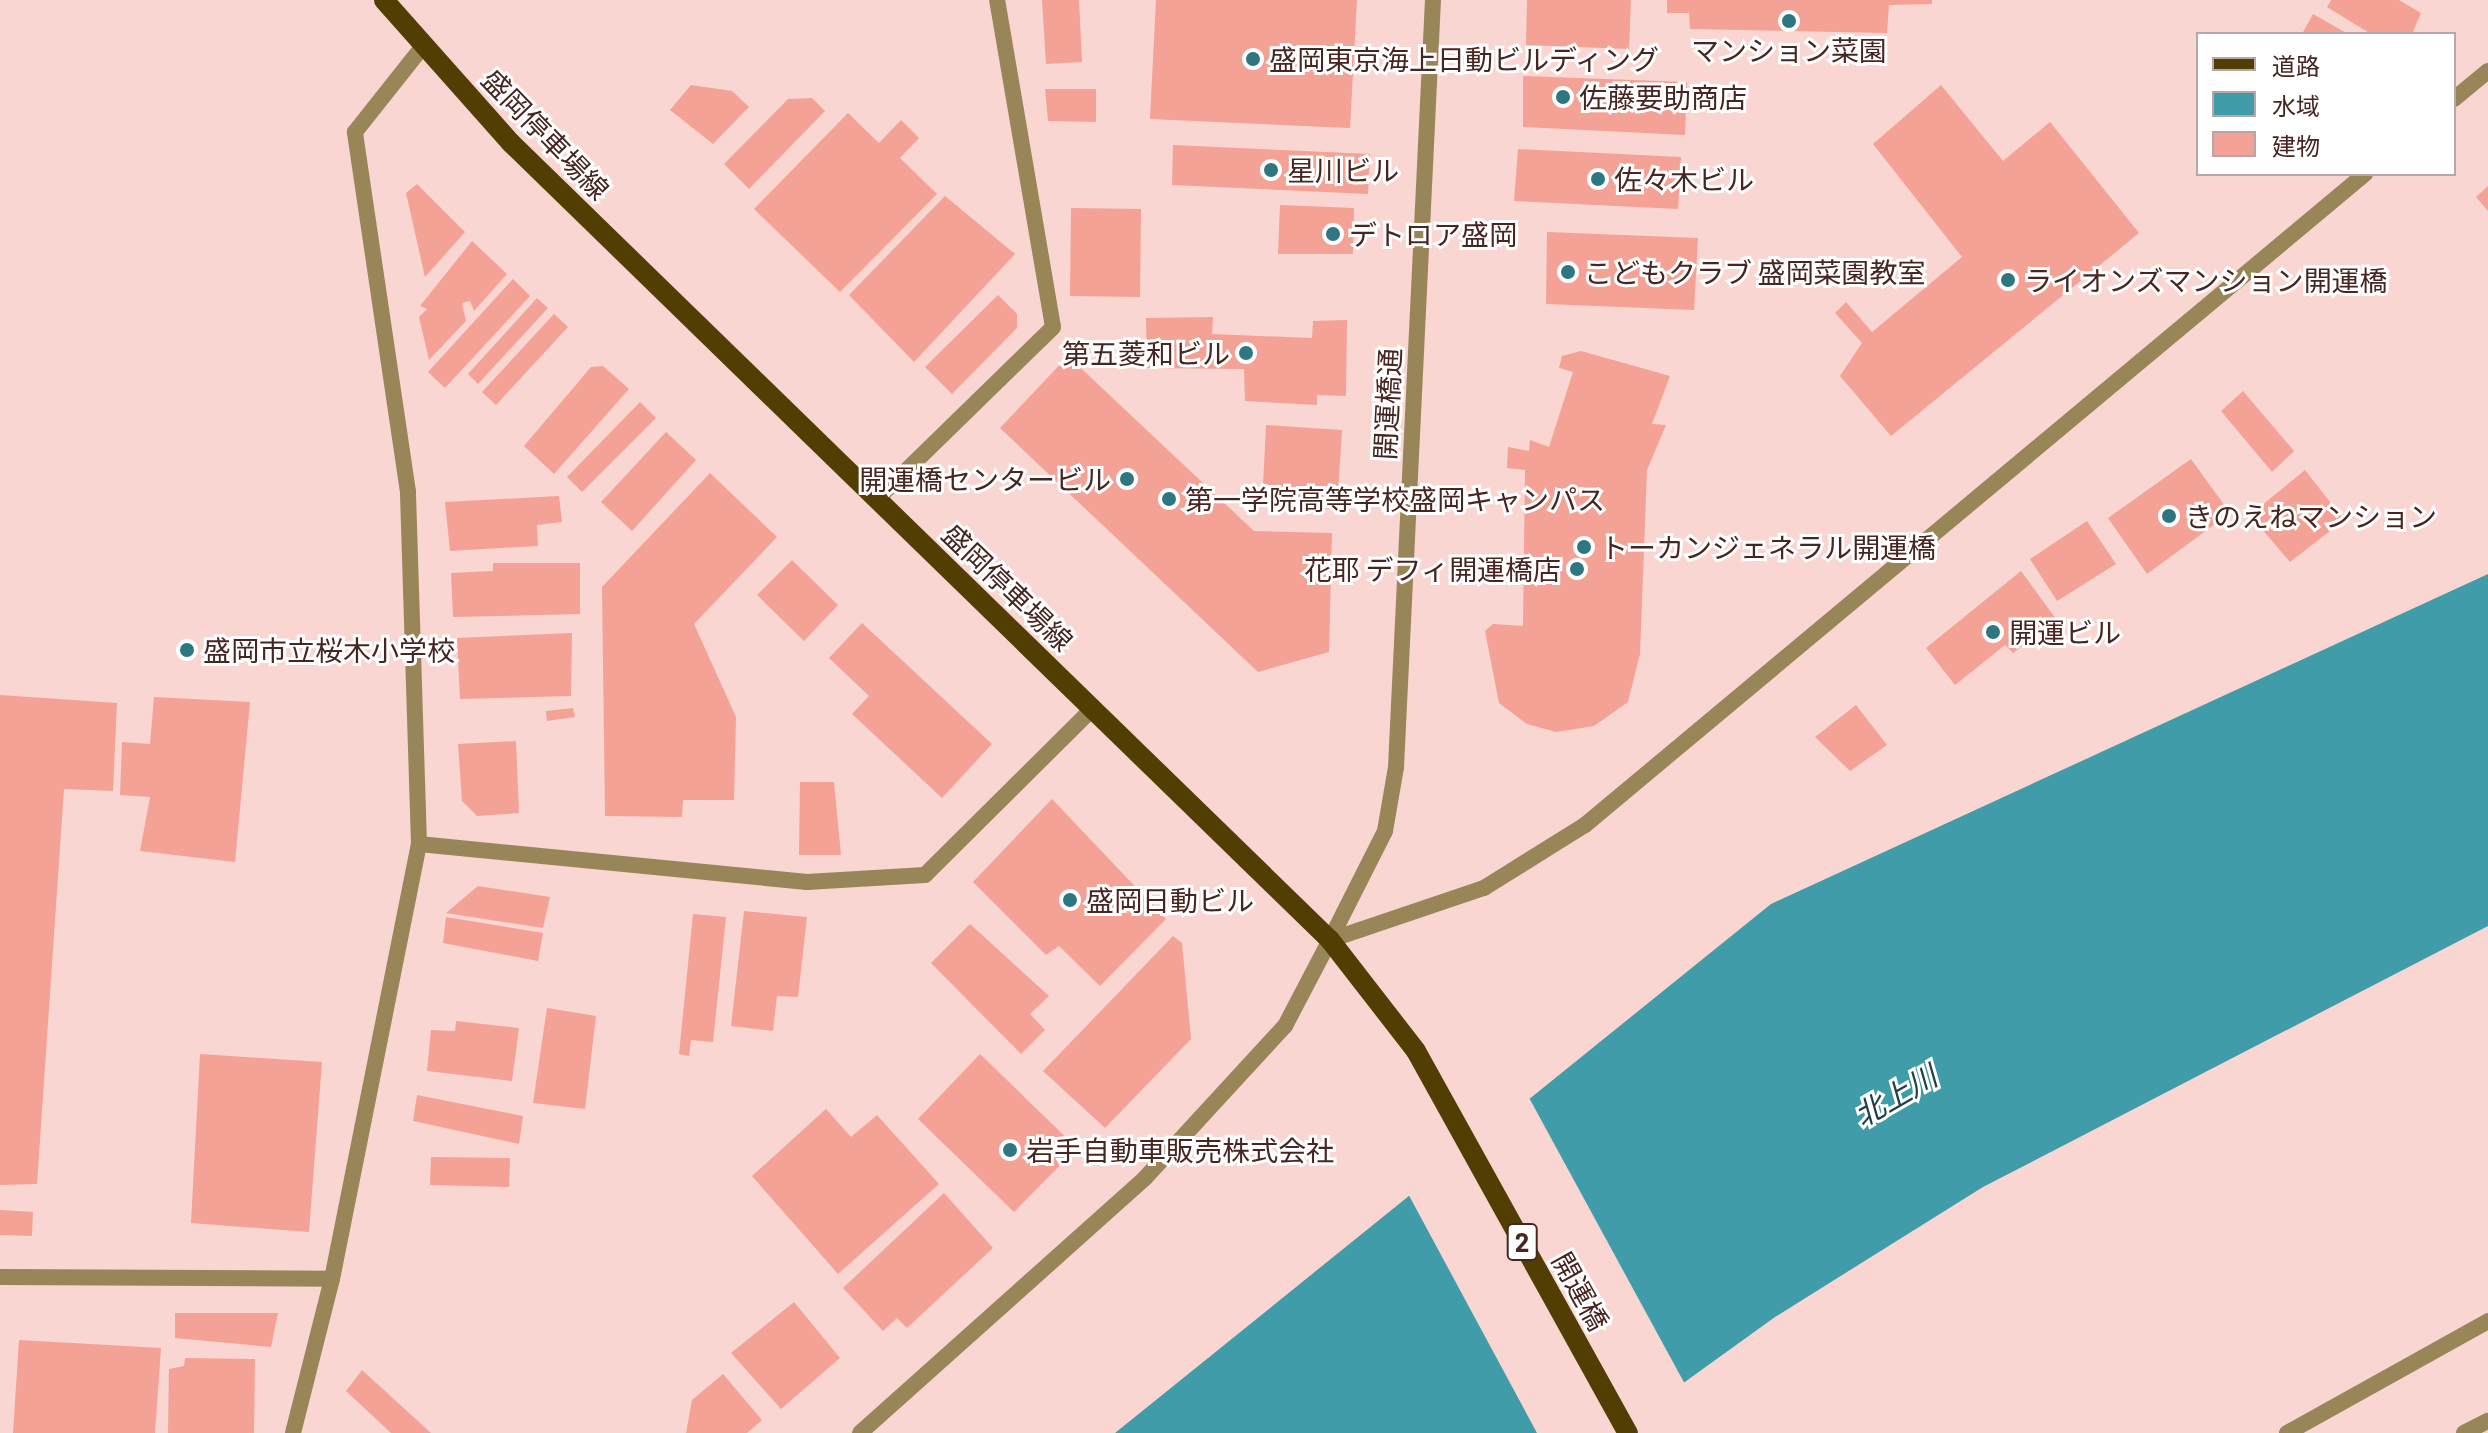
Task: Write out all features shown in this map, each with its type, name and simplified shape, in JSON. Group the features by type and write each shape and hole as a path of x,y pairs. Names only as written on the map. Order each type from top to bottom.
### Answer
{"main road":[{"name":"盛岡停車場線","path":"384,0 511,143 1330,940 1416,1051"},
{"name":"開運橋","path":"1416,1051 1628,1433"}],"street":[{"path":"877,499 1053,327 997,0"},
{"name":"開運橋通","path":"860,1433 1145,1178 1285,1026 1385,831 1396,767 1433,0"},
{"path":"293,1433 332,1279 419,844 408,492 355,132 424,45"},
{"path":"2456,97 2488,71"},
{"path":"1330,940 1484,888 1585,825 2363,176"},
{"path":"419,844 807,882 925,875 1093,708"},
{"path":"0,1277 332,1279"},
{"path":"2287,1433 2488,1321"},
{"path":"2464,1433 2488,1421"}],"water":[{"name":"北上川","path":"2488,574 2488,926 1983,1187 1775,1317 1614,1433 1115,1433 1771,904"}],"pier":[{"path":"1527,1094 1686,1386 1621,1433 1537,1433 1406,1190"}],"building":[{"path":"1042,0 1079,0 1082,62 1046,64"},
{"name":"盛岡東京海上日動ビルディング","path":"1156,0 1357,0 1350,128 1150,119"},
{"path":"1527,0 1631,0 1629,49 1526,45"},
{"name":"マンション菜園","path":"1667,0 1932,0 1932,4 1889,5 1887,33 1690,29 1689,13 1667,13"},
{"path":"2331,0 2399,0 2421,13 2413,32 2368,32 2327,7"},
{"path":"2313,14 2344,32 2303,32"},
{"path":"1523,76 1687,82 1685,135 1523,127"},
{"path":"691,85 732,91 749,107 713,144 670,110"},
{"name":"ライオンズマンション開運橋","path":"1941,85 2003,161 2050,122 2139,233 1891,436 1840,376 1862,343 1835,313 1846,302 1872,332 1962,257 1873,144"},
{"path":"1045,89 1096,89 1096,122 1048,121"},
{"path":"812,98 825,111 749,189 724,164 788,99"},
{"path":"848,113 879,143 901,120 919,138 900,158 937,194 840,292 754,209"},
{"name":"星川ビル","path":"1173,145 1370,154 1368,194 1172,185"},
{"name":"佐々木ビル","path":"1518,149 1681,157 1678,209 1514,201"},
{"path":"417,184 465,232 425,277 406,193"},
{"path":"2488,186 2488,211 2476,197"},
{"path":"945,196 1015,254 914,362 849,295"},
{"path":"1280,205 1354,208 1353,254 1278,254"},
{"path":"1071,208 1141,209 1140,297 1070,296"},
{"path":"1547,232 1698,238 1694,310 1546,304"},
{"path":"472,241 507,274 474,311 470,301 462,303 466,321 429,360 419,317 427,309 420,306"},
{"path":"513,279 530,296 445,388 428,372"},
{"path":"998,295 1017,314 1017,328 952,394 925,367"},
{"path":"537,298 548,308 478,384 468,374"},
{"path":"554,314 568,327 496,405 482,392"},
{"name":"第五菱和ビル","path":"1213,317 1212,334 1312,338 1313,321 1347,320 1346,396 1317,395 1317,405 1245,401 1244,369 1147,368 1146,318"},
{"name":"トーカンジェネラル開運橋","path":"1581,351 1670,376 1652,424 1666,425 1647,470 1640,654 1628,702 1594,726 1556,732 1527,724 1499,703 1485,631 1493,624 1523,626 1525,470 1507,468 1508,447 1529,451 1530,440 1549,447 1573,372 1559,368 1562,356"},
{"name":"開運橋センタービル","path":"1068,356 1254,531 1332,533 1329,652 1258,672 1000,428"},
{"path":"603,366 629,389 554,474 524,446 591,367"},
{"path":"2243,391 2294,451 2272,472 2221,411"},
{"path":"640,402 656,418 582,492 567,477"},
{"path":"1266,425 1342,430 1337,509 1262,505"},
{"path":"666,432 696,460 632,531 601,502"},
{"name":"きのえねマンション","path":"2191,459 2230,513 2147,574 2108,518"},
{"path":"2305,470 2344,520 2290,562 2250,515"},
{"path":"710,473 777,537 694,624 736,717 734,800 683,800 682,817 605,816 602,587"},
{"path":"559,496 562,522 537,525 538,546 450,551 445,502"},
{"path":"2087,521 2116,564 2057,601 2030,559"},
{"path":"792,560 838,605 804,641 757,595"},
{"path":"493,563 580,563 580,614 453,617 451,573 493,571"},
{"name":"開運ビル","path":"2021,571 2056,619 2013,653 2005,645 1955,685 1926,648"},
{"path":"862,623 992,744 942,798 852,714 869,696 829,658"},
{"path":"572,633 571,696 460,699 457,638"},
{"path":"0,695 117,703 113,791 64,789 37,1184 0,1185"},
{"path":"154,697 250,702 235,862 140,851 150,797 120,795 122,742 150,744"},
{"path":"1856,705 1887,745 1850,771 1815,737"},
{"path":"573,708 575,717 547,721 546,711"},
{"path":"516,741 519,813 477,816 462,801 458,744"},
{"path":"800,782 834,782 841,855 799,855"},
{"name":"盛岡日動ビル","path":"1052,799 1166,919 1100,986 1059,946 1046,955 973,882"},
{"path":"478,886 550,897 543,928 446,913"},
{"path":"744,911 807,917 798,997 777,996 773,1031 731,1026"},
{"path":"693,914 726,917 713,1042 691,1040 689,1056 679,1054"},
{"path":"446,917 543,933 538,961 443,943"},
{"path":"970,924 1049,996 1030,1014 1045,1030 1021,1054 931,963"},
{"path":"1173,936 1182,943 1191,1039 1105,1128 1043,1071"},
{"path":"547,1008 596,1016 585,1109 533,1103"},
{"path":"456,1021 519,1028 512,1081 427,1071 431,1030 455,1031"},
{"path":"200,1054 322,1062 309,1232 191,1223"},
{"path":"980,1054 1077,1148 1014,1212 918,1119"},
{"path":"417,1095 523,1116 519,1144 413,1121"},
{"path":"826,1109 851,1137 877,1115 939,1184 838,1274 752,1176"},
{"path":"431,1157 510,1158 509,1187 430,1185"},
{"path":"944,1193 993,1248 907,1328 897,1318 883,1331 843,1288"},
{"path":"0,1210 33,1212 32,1236 0,1235"},
{"path":"794,1302 840,1358 781,1409 731,1353"},
{"path":"175,1313 278,1313 271,1347 175,1338"},
{"path":"19,1340 161,1348 155,1433 13,1433"},
{"path":"185,1358 255,1359 254,1433 168,1433 169,1369 184,1366"},
{"path":"362,1370 431,1433 391,1433 346,1391"},
{"path":"723,1374 762,1420 747,1433 686,1433 692,1400"}],"place":[{"name":"マンション菜園","path":"1789,21"},
{"name":"盛岡東京海上日動ビルディング","path":"1253,59"},
{"name":"佐藤要助商店","path":"1563,97"},
{"name":"星川ビル","path":"1271,170"},
{"name":"佐々木ビル","path":"1598,179"},
{"name":"デトロア盛岡","path":"1333,234"},
{"name":"こどもクラブ 盛岡菜園教室","path":"1568,272"},
{"name":"ライオンズマンション開運橋","path":"2008,280"},
{"name":"第五菱和ビル","path":"1246,353"},
{"name":"開運橋センタービル","path":"1127,479"},
{"name":"第一学院高等学校盛岡キャンパス","path":"1169,499"},
{"name":"きのえねマンション","path":"2169,516"},
{"name":"トーカンジェネラル開運橋","path":"1584,547"},
{"name":"花耶 デフィ開運橋店","path":"1577,569"},
{"name":"開運ビル","path":"1993,632"},
{"name":"盛岡市立桜木小学校","path":"187,650"},
{"name":"盛岡日動ビル","path":"1070,900"},
{"name":"岩手自動車販売株式会社","path":"1010,1150"}]}
